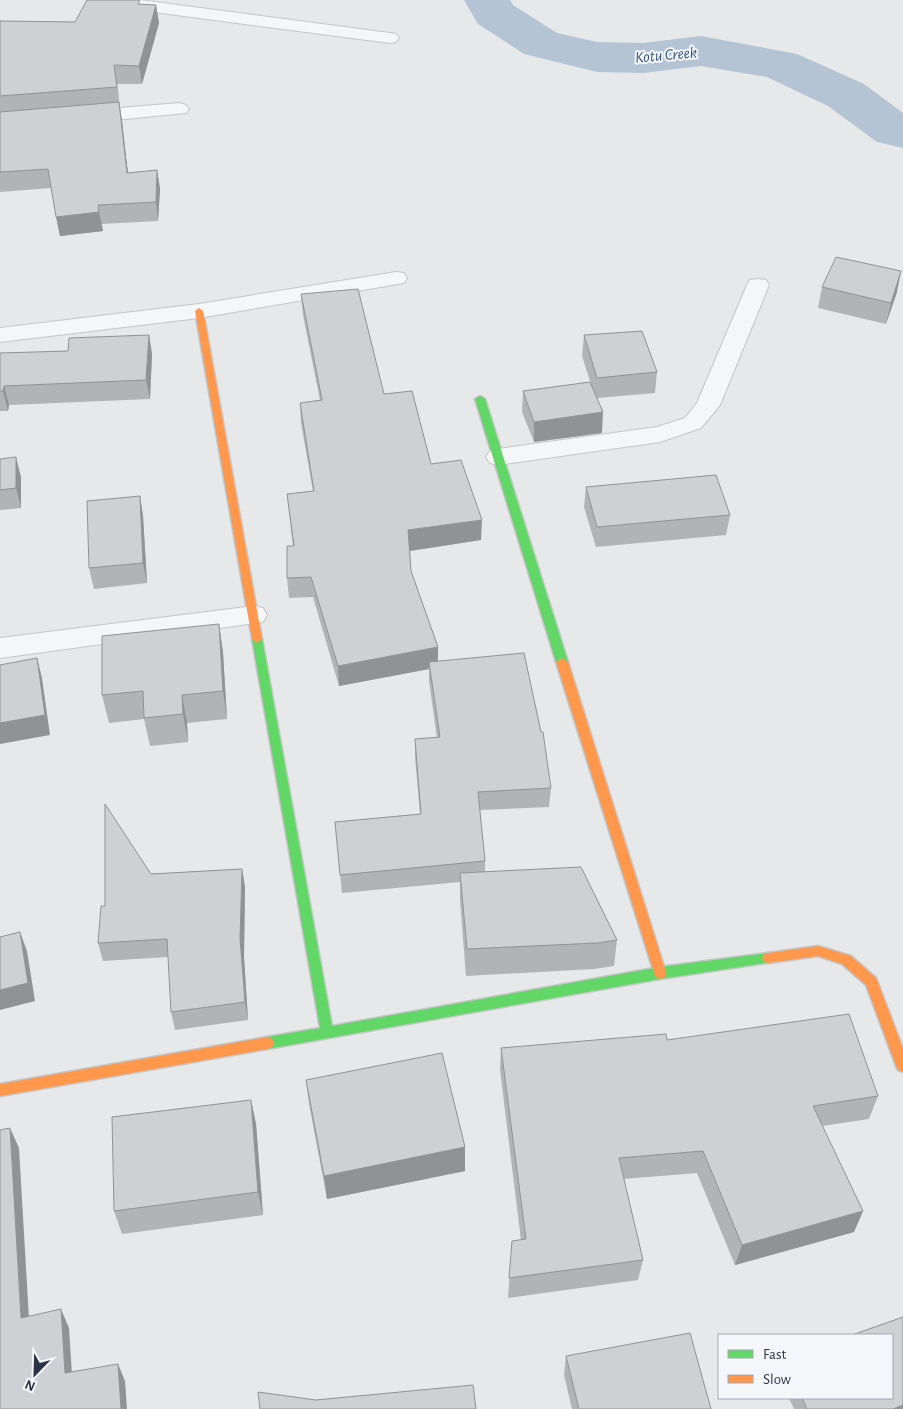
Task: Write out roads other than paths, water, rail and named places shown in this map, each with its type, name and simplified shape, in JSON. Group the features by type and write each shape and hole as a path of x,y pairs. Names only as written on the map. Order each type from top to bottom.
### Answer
{"street":[{"path":"100,0 390,38"},
{"path":"70,118 179,109"},
{"path":"0,335 200,310 396,278"},
{"path":"498,457 660,434 693,423 708,405 758,285"},
{"path":"200,310 327,1032"},
{"path":"480,399 660,973"},
{"path":"0,648 254,615"},
{"path":"0,1090 660,973 818,951 846,960 871,982 903,1066"}],"waterway":[{"name":"Kotu Creek","path":"487,0 495,14 541,44 597,57 643,58 701,51 780,64 846,95 895,131 903,132"}]}
